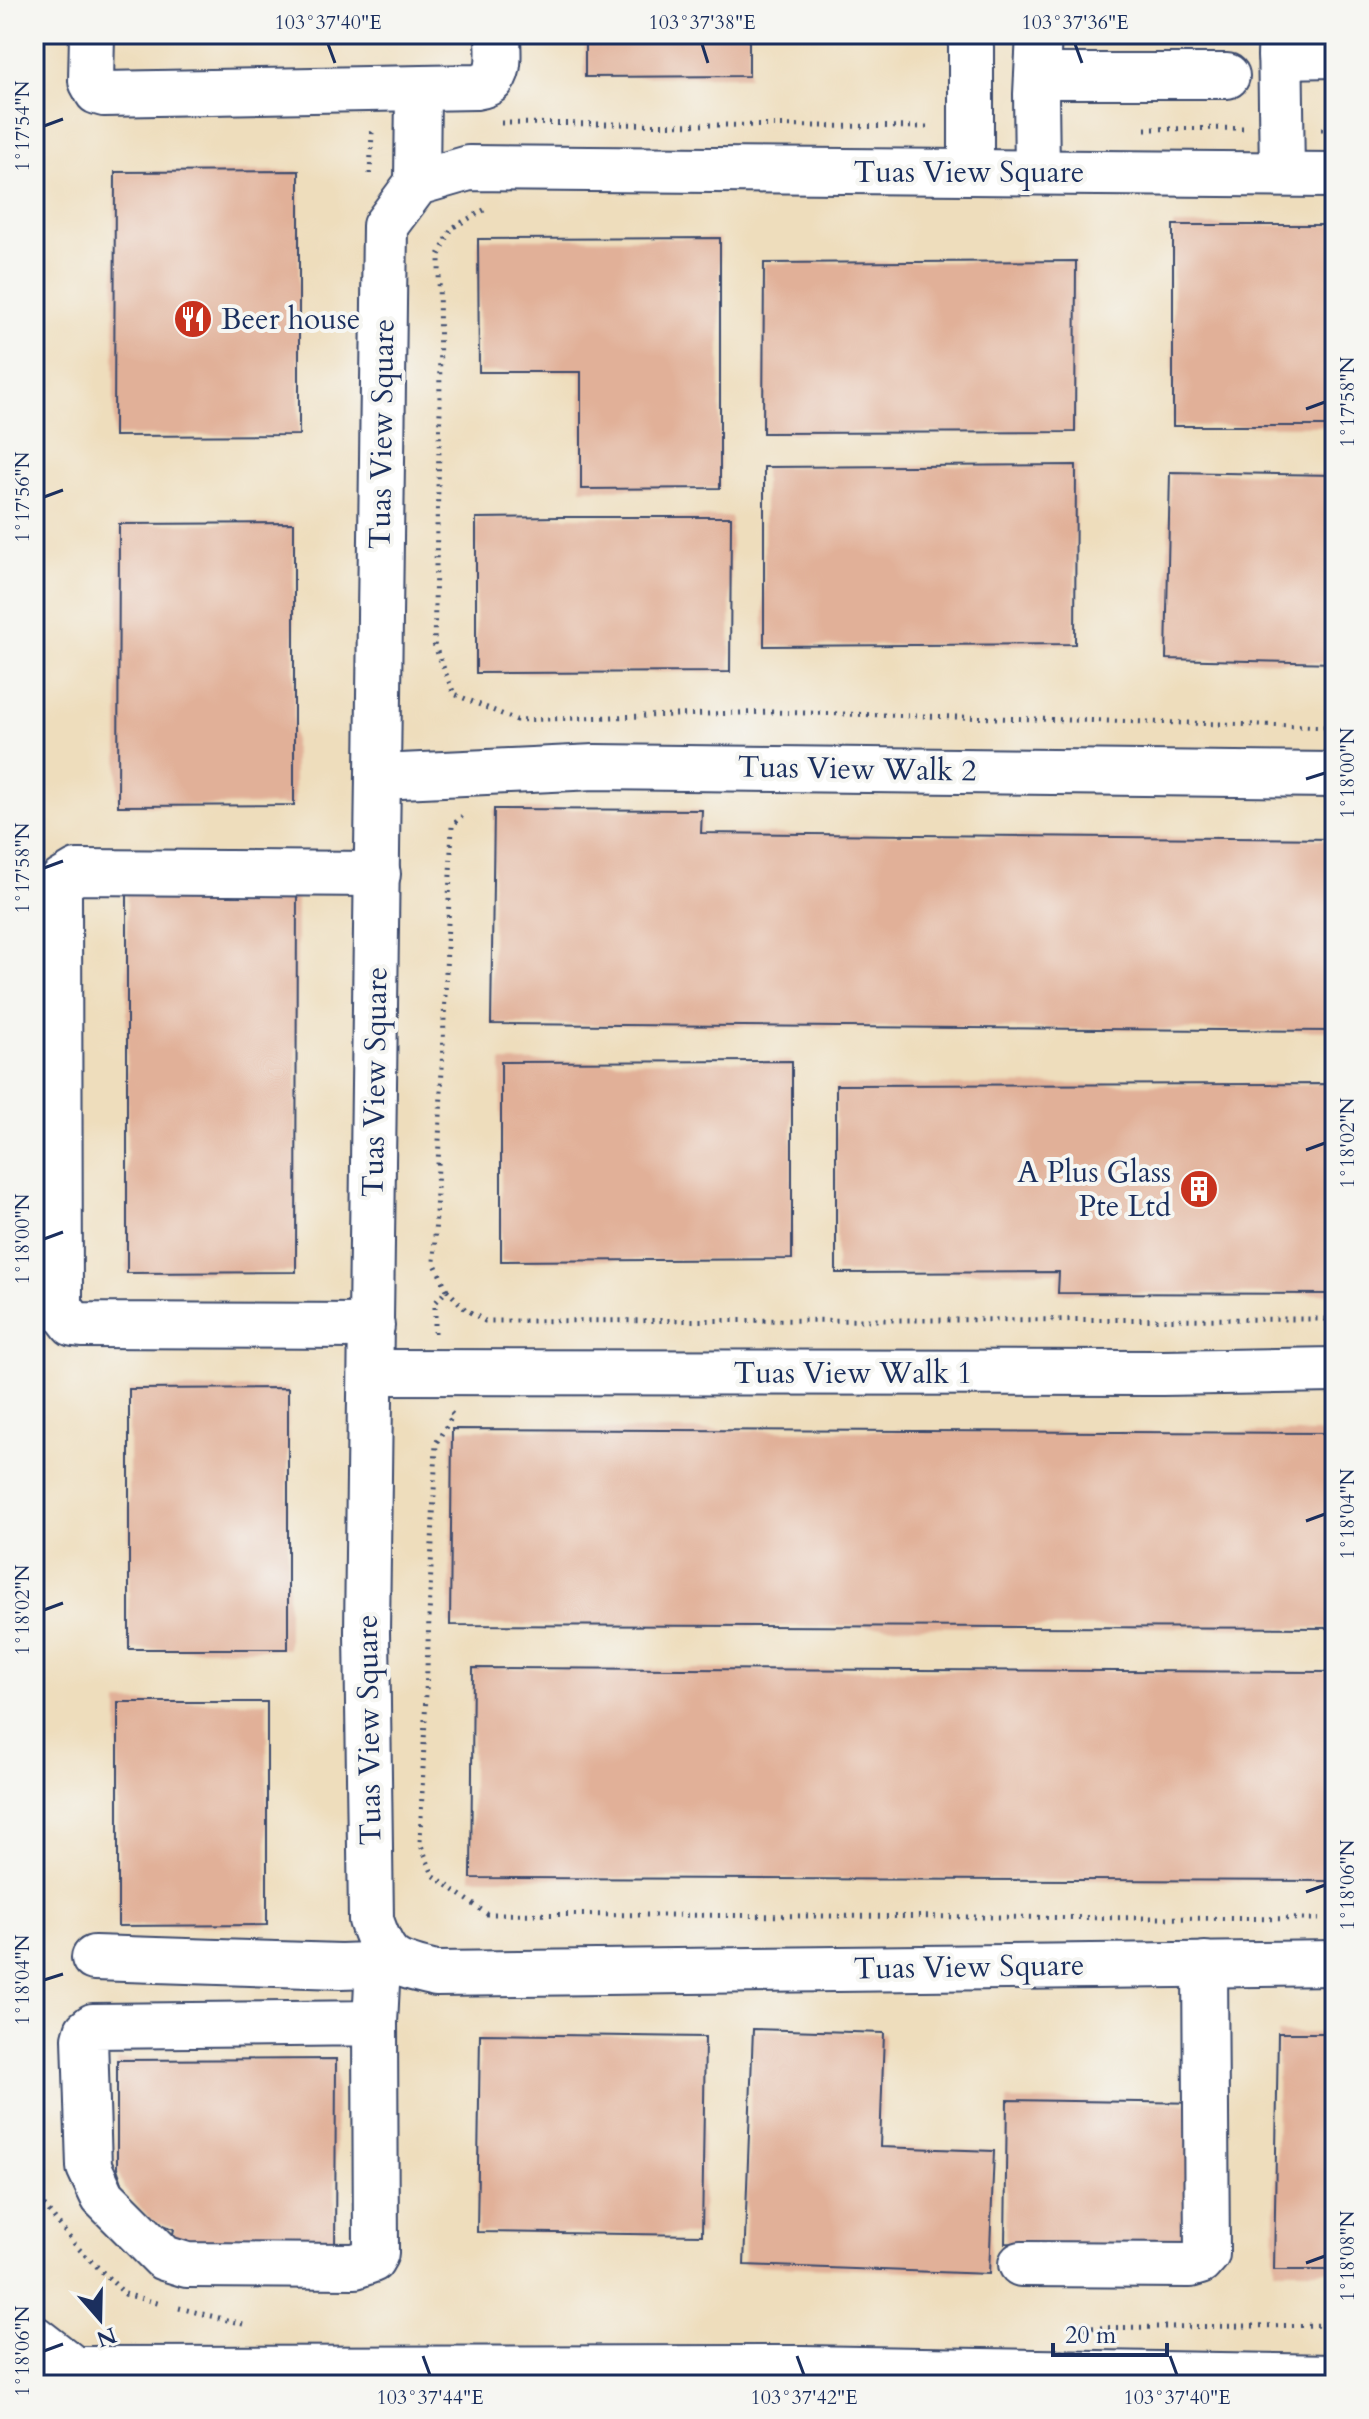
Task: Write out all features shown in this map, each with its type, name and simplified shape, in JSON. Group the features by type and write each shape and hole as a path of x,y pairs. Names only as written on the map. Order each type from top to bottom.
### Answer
{"street":[{"path":"92,34 91,81 97,92 104,94 476,87 490,83 497,73 498,34"},
{"path":"1282,174 1280,45 1335,55"},
{"path":"971,47 971,172"},
{"path":"1037,172 1039,55 1227,76"},
{"path":"417,183 418,89"},
{"name":"Tuas View Square","path":"1335,175 469,168 417,183 385,226 367,1632 371,1920 387,1964 436,1974 1335,1963"},
{"name":"Tuas View Walk 2","path":"379,777 595,767 1335,775"},
{"path":"372,1326 82,1325 73,1324 65,1315 60,1307 59,892 62,881 77,872 378,874"},
{"name":"Tuas View Walk 1","path":"372,1372 1162,1373 1335,1370"},
{"path":"94,1958 387,1964 375,2023 376,2253 372,2260 355,2266 176,2263 164,2258 103,2197 89,2167 87,2031 93,2026 375,2023"},
{"path":"1021,2264 1190,2265 1200,2262 1207,2254 1205,1964"},
{"path":"34,2338 54,2370 1335,2377"}],"path":[{"path":"486,209 452,228 439,255 440,410 434,644 454,694 516,720 770,712 1335,727"},
{"path":"447,1290 465,1309 485,1321 1335,1319"},
{"path":"34,2193 77,2247 125,2294 248,2326"},
{"path":"1067,2328 1335,2325"}],"building":[{"path":"585,34 749,34 749,76 585,77"},
{"path":"1084,34 1245,34 1245,39 1084,39"},
{"path":"299,171 299,435 114,436 115,172"},
{"path":"1173,225 1335,225 1335,426 1173,426"},
{"path":"720,238 720,488 581,489 581,372 479,372 478,239"},
{"path":"1076,261 1075,432 763,433 764,263"},
{"path":"1076,465 1075,644 764,646 764,467"},
{"path":"1170,472 1335,475 1335,663 1166,659"},
{"path":"731,517 730,672 476,673 476,518"},
{"path":"294,523 294,805 118,806 119,524"},
{"path":"494,809 702,810 701,833 1335,839 1335,1031 491,1024"},
{"path":"127,879 297,879 296,1272 127,1273"},
{"path":"792,1061 792,1259 501,1261 501,1062"},
{"path":"1335,1084 1335,1294 1058,1293 1059,1272 836,1273 836,1085"},
{"path":"288,1388 288,1649 129,1649 129,1389"},
{"path":"452,1429 1335,1433 1335,1628 450,1625"},
{"path":"473,1668 1335,1672 1335,1881 471,1878"},
{"path":"118,1702 267,1702 267,1925 118,1926"},
{"path":"753,2029 884,2033 880,2147 994,2151 989,2274 744,2265"},
{"path":"1278,2033 1335,2033 1335,2270 1274,2270"},
{"path":"480,2034 705,2037 702,2235 477,2232"},
{"path":"336,2059 335,2256 168,2258 174,2229 151,2220 124,2189 117,2168 117,2060"},
{"path":"1007,2100 1204,2103 1202,2246 1005,2243"}],"place":[{"name":"Beer house","path":"193,319"},
{"name":"A Plus Glass Pte Ltd","path":"1199,1189"}]}
